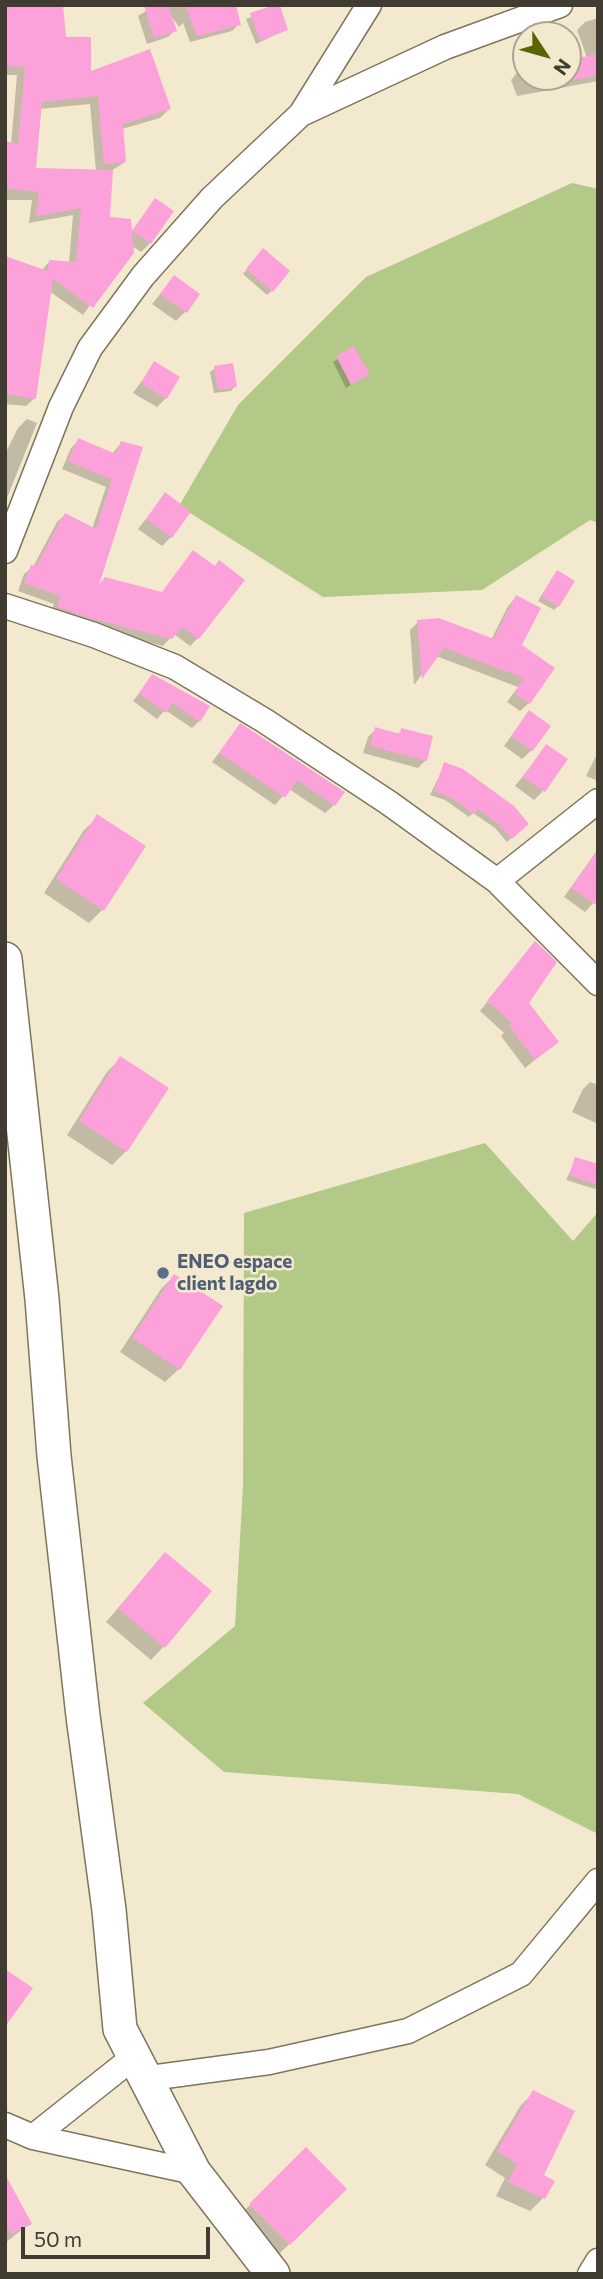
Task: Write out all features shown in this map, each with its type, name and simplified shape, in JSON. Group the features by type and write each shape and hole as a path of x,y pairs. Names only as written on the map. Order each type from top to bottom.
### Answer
{"street":[{"path":"5,551 61,407 90,348 143,276 186,227 301,114 369,5"},
{"path":"301,114 445,47 560,5"},
{"path":"5,606 94,635 175,667 366,788 497,881 598,984"},
{"path":"497,881 598,801"},
{"path":"5,959 42,1298 54,1456 83,1716 109,1910 120,2029 194,2172 273,2274"},
{"path":"135,2056 150,2078 269,2062 408,2031 521,1975 598,1881"},
{"path":"33,2137 135,2056"},
{"path":"5,2125 33,2137 194,2172"},
{"path":"590,2274 598,2261"}],"green space":[{"path":"572,183 598,189 598,523 590,520 482,590 323,597 179,506 238,405 366,277"},
{"path":"485,1143 573,1241 598,1212 598,1834 518,1794 224,1772 143,1703 235,1626 243,1486 244,1213"}],"building":[{"path":"5,5 63,5 66,37 91,37 91,71 150,49 171,109 123,124 126,162 104,164 98,96 42,102 36,168 113,170 110,217 131,219 134,253 93,308 53,279 36,399 5,394 5,256 48,271 49,260 76,262 81,208 36,216 39,192 5,188 5,141 18,144 25,67 5,66"},
{"path":"144,5 168,5 177,31 154,38"},
{"path":"185,5 236,5 241,25 197,36"},
{"path":"280,5 288,30 260,41 250,13"},
{"path":"598,54 598,75 582,78 582,57"},
{"path":"155,198 174,211 151,244 132,231"},
{"path":"263,248 290,271 273,292 246,269"},
{"path":"174,275 200,294 187,313 160,294"},
{"path":"354,346 370,374 351,385 336,356"},
{"path":"154,361 180,377 167,399 141,383"},
{"path":"233,363 237,387 218,390 214,366"},
{"path":"78,438 116,454 121,441 143,447 99,585 105,577 162,592 193,550 215,566 219,560 245,580 199,639 182,627 172,639 90,618 57,607 60,596 24,583 31,565 36,566 65,513 96,529 112,480 68,461"},
{"path":"165,492 191,512 172,538 146,519"},
{"path":"557,570 575,581 559,607 541,596"},
{"path":"516,595 541,608 522,645 555,668 530,704 514,693 524,678 444,648 422,679 417,620 439,618 494,639"},
{"path":"152,674 210,706 200,722 172,703 166,713 139,693"},
{"path":"529,710 551,726 533,751 511,736"},
{"path":"240,723 345,792 335,806 297,780 285,798 219,753"},
{"path":"375,727 400,734 401,728 433,736 427,761 370,746"},
{"path":"546,744 568,759 545,792 523,777"},
{"path":"444,762 463,769 514,806 529,824 512,839 499,824 478,809 474,814 450,797 434,791"},
{"path":"97,814 146,846 104,911 56,879"},
{"path":"598,850 598,906 571,888"},
{"path":"535,941 557,962 529,1003 559,1042 535,1060 509,1026 512,1023 487,1001"},
{"path":"120,1056 169,1088 127,1152 79,1121"},
{"path":"575,1157 598,1164 598,1185 569,1175"},
{"path":"174,1274 223,1306 180,1370 132,1338"},
{"path":"165,1552 212,1591 165,1648 118,1608"},
{"path":"5,1969 33,1988 5,2027"},
{"path":"533,2090 575,2111 544,2175 555,2181 545,2199 508,2182 517,2164 497,2151"},
{"path":"306,2147 347,2189 290,2245 249,2204"},
{"path":"5,2174 32,2224 12,2234 5,2225"}],"place":[{"name":"ENEO espace client lagdo","path":"163,1273"}]}
